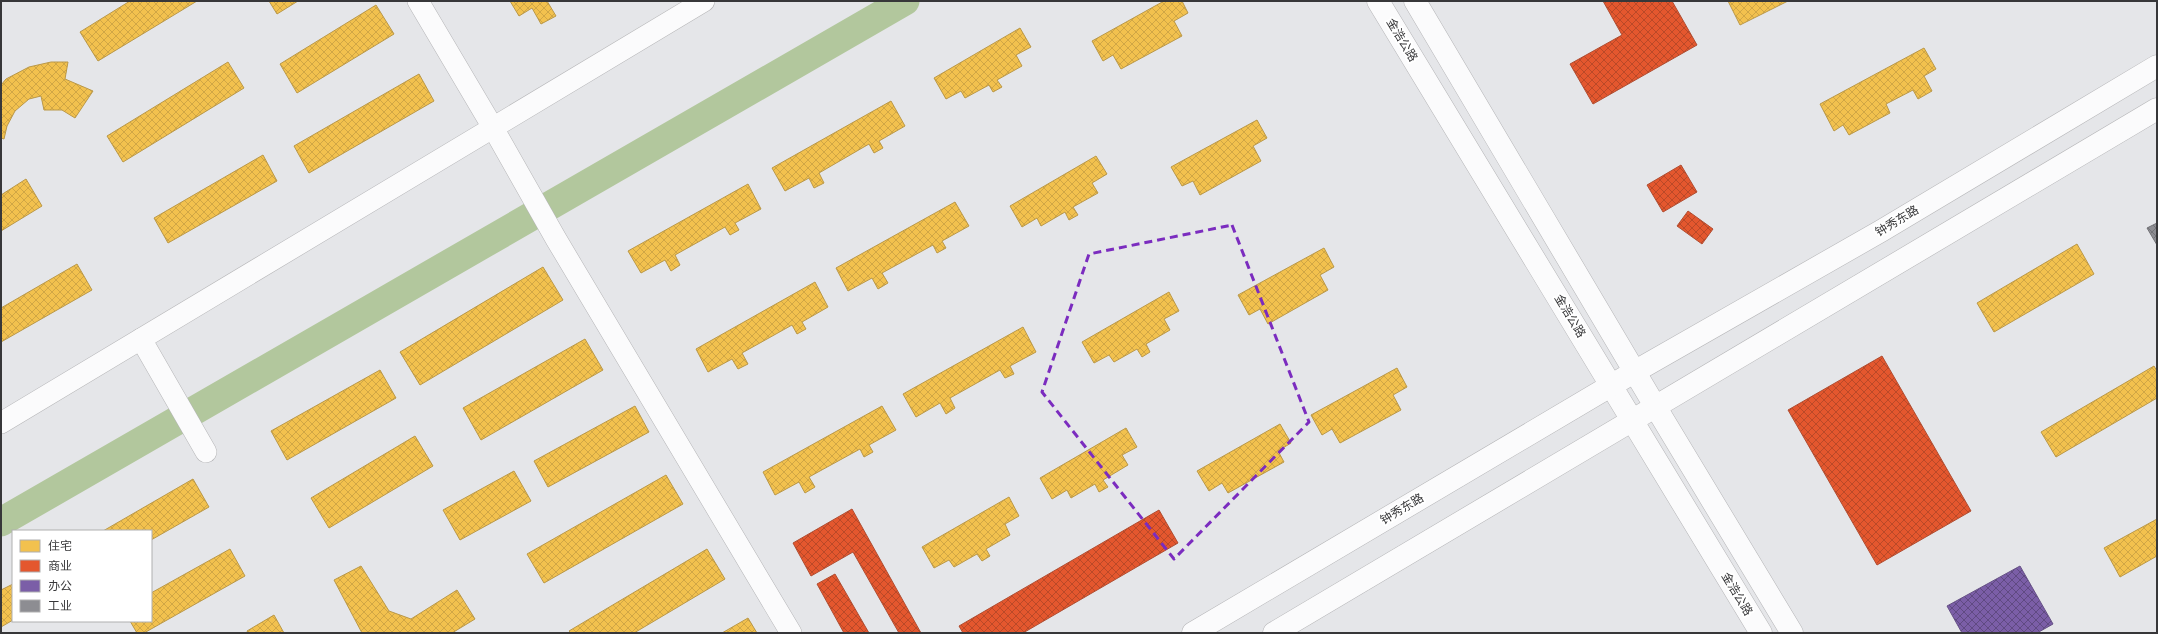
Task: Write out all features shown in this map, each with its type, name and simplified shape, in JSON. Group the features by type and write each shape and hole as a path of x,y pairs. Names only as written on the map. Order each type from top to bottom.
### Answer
{"main road":[{"name":"金浩公路","path":"1378,1 1633,419 1761,633"},
{"path":"1415,1 1634,372 1792,633"},
{"name":"钟秀东路","path":"1193,633 1634,372 1881,231 2157,66"},
{"path":"1274,633 2157,109"}],"street":[{"path":"418,1 492,126 533,200 790,633"},
{"path":"1,424 492,126 704,1"},
{"path":"142,339 203,448"}],"highlighted area":[{"path":"1232,225 1309,422 1174,559 1042,392 1089,254"}],"building: 住宅":[{"path":"130,1 197,1 98,61 80,32"},
{"path":"269,1 298,1 277,14"},
{"path":"510,1 547,1 556,16 541,24 532,8 519,16"},
{"path":"1164,1 1182,1 1188,13 1174,21 1182,36 1121,69 1113,55 1103,61 1092,41"},
{"path":"1728,1 1788,1 1740,25"},
{"path":"376,5 394,34 297,93 280,64"},
{"path":"1020,28 1031,47 1016,55 1022,66 997,80 1002,87 993,92 989,85 965,98 961,91 946,99 934,78"},
{"path":"1924,48 1936,69 1924,76 1932,91 1918,99 1913,90 1886,104 1890,113 1849,135 1843,125 1834,131 1820,104"},
{"path":"51,62 68,62 65,79 93,91 75,118 62,110 44,110 41,96 29,99 15,111 7,126 4,139 1,138 1,85 6,79 29,67"},
{"path":"228,62 244,88 123,162 107,136"},
{"path":"419,74 434,101 309,173 294,146"},
{"path":"891,101 905,126 879,141 883,148 874,153 869,144 819,173 824,183 814,188 809,178 785,191 772,168"},
{"path":"1257,120 1267,138 1253,146 1261,161 1200,195 1193,181 1182,186 1171,167"},
{"path":"263,155 277,181 168,243 154,218"},
{"path":"1096,156 1107,174 1092,183 1098,193 1073,207 1078,215 1069,220 1065,212 1041,226 1037,218 1022,227 1010,206"},
{"path":"26,179 42,206 1,231 1,195"},
{"path":"748,184 761,209 735,223 739,230 730,235 725,227 675,255 680,265 671,271 665,260 641,273 628,251"},
{"path":"955,202 969,226 942,241 946,248 937,253 933,245 882,273 888,283 878,289 872,278 848,291 836,268"},
{"path":"2077,244 2094,274 1994,332 1977,303"},
{"path":"1324,248 1334,267 1320,275 1328,290 1268,324 1260,309 1249,315 1238,295"},
{"path":"77,264 92,290 1,342 1,308"},
{"path":"543,267 563,300 420,385 400,352"},
{"path":"815,282 828,307 802,322 806,329 797,334 792,325 742,353 748,364 738,369 732,359 708,372 696,349"},
{"path":"1169,292 1179,311 1164,319 1170,330 1146,344 1150,352 1142,357 1137,349 1114,362 1109,355 1094,363 1082,342"},
{"path":"1023,327 1036,352 1010,366 1014,374 1005,378 1000,370 950,398 955,408 946,414 940,403 916,417 903,394"},
{"path":"585,339 603,370 481,440 463,408"},
{"path":"2154,366 2157,371 2157,398 2056,457 2041,432"},
{"path":"1397,368 1407,387 1393,395 1401,410 1340,443 1332,429 1322,435 1311,415"},
{"path":"380,370 396,398 287,460 271,431"},
{"path":"635,406 649,432 548,487 534,461"},
{"path":"882,406 896,430 869,445 873,452 864,457 860,449 809,477 815,487 805,493 799,482 775,495 763,472"},
{"path":"1280,424 1291,443 1278,451 1284,462 1228,493 1222,483 1209,491 1197,471"},
{"path":"1126,428 1137,447 1122,455 1128,465 1103,480 1108,487 1099,492 1095,484 1071,498 1067,490 1052,499 1040,478"},
{"path":"415,436 433,466 329,528 311,498"},
{"path":"514,471 531,501 460,540 443,510"},
{"path":"666,475 683,504 544,583 527,554"},
{"path":"193,479 209,507 152,539 152,530 105,530"},
{"path":"1009,497 1019,516 1005,524 1010,535 986,549 990,556 982,561 977,554 954,567 949,560 934,568 922,547"},
{"path":"2157,519 2157,556 2120,577 2104,548"},
{"path":"230,549 245,576 144,633 137,633 131,622 152,622 152,592"},
{"path":"707,549 725,579 634,633 571,633 569,631"},
{"path":"361,566 389,611 411,619 457,590 475,619 452,633 362,633 334,580"},
{"path":"12,584 12,621 1,627 1,590"},
{"path":"274,615 284,633 248,633 247,631"},
{"path":"748,618 757,633 722,633"}],"building: 商业":[{"path":"1603,1 1672,1 1697,45 1593,104 1570,64 1622,35"},
{"path":"1681,165 1697,192 1663,212 1647,185"},
{"path":"1688,211 1713,229 1702,244 1677,226"},
{"path":"1882,356 1971,511 1877,565 1788,410"},
{"path":"852,509 921,633 899,633 853,552 811,576 793,543"},
{"path":"1159,510 1178,543 1023,633 963,633 959,626"},
{"path":"835,574 869,633 844,633 817,584"}],"building: 办公":[{"path":"2020,566 2053,624 2037,633 1962,633 1947,606"}],"building: 工业":[{"path":"2157,223 2157,245 2147,228"}],"waterway":[{"path":"1,522 905,1"}]}
